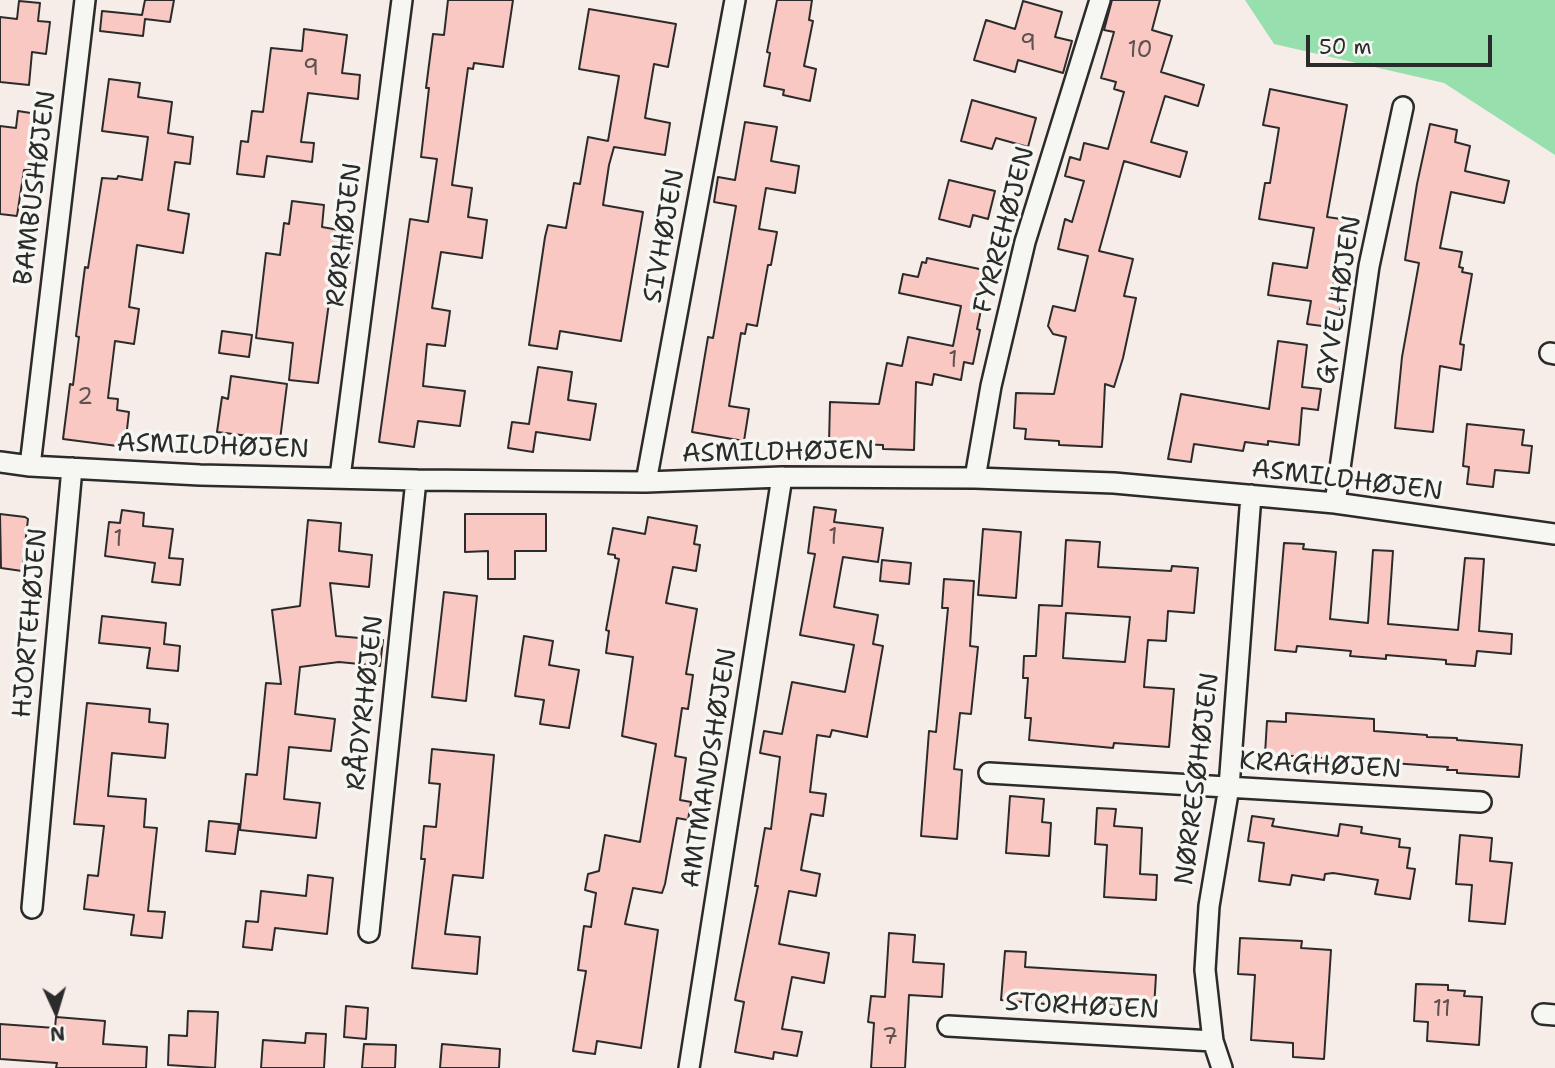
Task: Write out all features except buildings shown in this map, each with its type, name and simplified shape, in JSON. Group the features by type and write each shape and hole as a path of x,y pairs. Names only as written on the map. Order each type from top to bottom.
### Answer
{"street":[{"name":"BAMBUSHØJEN","path":"30,466 85,0"},
{"name":"RØRHØJEN","path":"340,477 402,0"},
{"name":"SIVHØJEN","path":"646,482 734,0"},
{"name":"FYRREHØJEN","path":"975,478 991,386 1025,242 1100,0"},
{"name":"GYVELHØJEN","path":"1335,503 1369,266 1403,107"},
{"name":"ASMILDHØJEN","path":"0,462 201,475 416,480 646,482 782,477 975,478 1114,484 1335,503 1555,534"},
{"name":"HJORTEHØJEN","path":"32,908 72,468"},
{"name":"AMTMANDSHØJEN","path":"689,1068 782,477"},
{"name":"RÅDYRHØJEN","path":"369,932 416,480"},
{"name":"NØRRESØHØJEN","path":"1222,1068 1213,1041 1205,970 1209,906 1229,787 1251,495"},
{"name":"KRAGHØJEN","path":"989,773 1480,802"},
{"name":"STORHØJEN","path":"948,1026 1213,1041"}],"green space":[{"path":"1245,0 1555,0 1555,155 1444,83 1274,44"}]}
